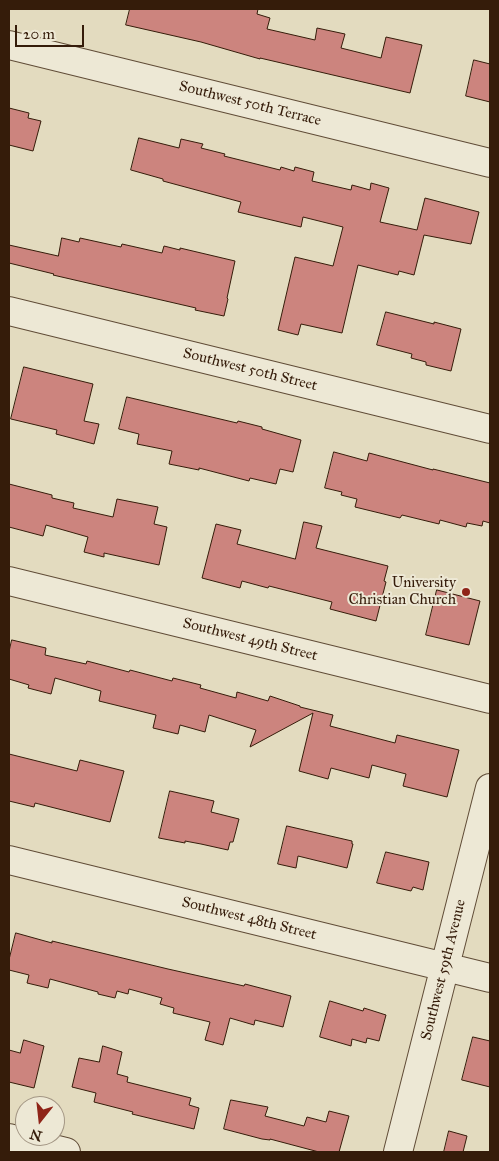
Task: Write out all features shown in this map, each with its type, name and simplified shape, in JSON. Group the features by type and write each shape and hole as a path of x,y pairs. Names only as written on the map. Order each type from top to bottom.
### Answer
{"street":[{"name":"Southwest 50th Terrace","path":"9,45 490,163"},
{"name":"Southwest 50th Street","path":"9,311 490,429"},
{"name":"Southwest 49th Street","path":"9,581 490,699"},
{"name":"Southwest 59th Avenue","path":"398,1152 490,788"},
{"name":"Southwest 48th Street","path":"9,860 490,978"},
{"path":"9,1138 66,1152"}],"building":[{"path":"130,9 258,9 257,14 270,18 267,29 315,40 317,28 345,34 341,48 381,58 386,37 422,45 410,93 260,59 201,42 126,25"},
{"path":"474,60 490,64 490,102 466,96"},
{"path":"9,108 29,113 28,118 41,121 33,151 9,145"},
{"path":"139,138 179,148 181,139 203,144 201,148 225,154 224,156 280,170 281,167 294,171 295,167 314,172 312,181 351,190 352,185 370,190 371,183 389,188 380,222 417,230 425,198 479,212 471,244 424,235 414,275 399,271 398,275 358,265 342,333 301,324 298,335 278,330 295,257 333,266 343,227 303,217 301,227 238,212 241,202 163,181 163,179 131,170"},
{"path":"62,238 79,242 80,238 121,247 122,244 162,253 164,246 180,250 180,248 235,261 224,316 9,263 9,245 58,256"},
{"path":"386,312 461,329 451,371 426,365 426,362 411,358 412,354 377,345"},
{"path":"24,367 93,384 84,421 99,424 94,444 56,434 57,430 11,419"},
{"path":"127,397 237,423 238,421 301,440 293,472 280,469 276,484 250,478 249,481 199,468 199,470 169,464 172,451 137,444 139,434 119,429"},
{"path":"334,452 367,461 369,453 490,483 490,523 483,521 482,526 467,523 466,527 440,520 439,524 402,515 400,518 355,507 357,499 341,495 342,492 325,488"},
{"path":"9,484 52,495 52,498 74,503 73,508 113,517 117,499 158,507 154,524 167,527 159,565 104,553 104,557 84,552 88,537 46,525 43,536 9,527"},
{"path":"304,522 322,526 316,548 388,566 376,621 330,609 332,602 269,586 268,588 242,581 240,588 202,578 216,524 241,530 237,544 295,559"},
{"path":"437,590 480,601 469,645 426,635"},
{"path":"12,640 46,648 45,655 86,664 87,661 172,681 173,678 201,685 200,688 236,698 237,692 268,701 270,696 300,707 333,715 330,726 395,743 397,735 459,750 447,797 403,786 406,774 372,765 369,778 331,768 328,779 299,771 313,713 250,747 256,730 209,715 205,732 180,725 178,734 153,728 156,715 99,701 101,691 55,678 51,694 28,688 29,685 9,679 9,652"},
{"path":"9,754 77,771 80,760 124,771 110,822 35,803 34,807 9,801"},
{"path":"170,791 214,801 211,812 239,819 233,842 230,842 228,850 159,838"},
{"path":"287,826 352,841 353,844 347,868 298,856 296,868 278,864"},
{"path":"386,852 429,862 423,890 413,887 411,891 377,883"},
{"path":"16,933 52,943 52,941 291,996 283,1027 255,1020 254,1025 230,1018 223,1045 205,1040 210,1022 173,1013 174,1008 160,1004 162,998 129,989 128,994 117,991 115,998 50,979 48,988 27,983 29,975 9,970 9,960"},
{"path":"330,1001 363,1011 364,1008 386,1015 379,1041 367,1038 366,1043 352,1039 351,1046 320,1037"},
{"path":"473,1037 490,1041 490,1087 462,1080"},
{"path":"24,1040 44,1046 34,1088 9,1082 9,1050 20,1053"},
{"path":"103,1046 122,1052 117,1074 128,1077 127,1082 191,1098 189,1105 199,1108 194,1129 132,1114 133,1112 94,1102 96,1093 72,1087 79,1058 99,1062"},
{"path":"231,1100 268,1107 265,1116 304,1126 307,1117 326,1122 329,1111 349,1116 339,1152 319,1152 224,1129"},
{"path":"449,1131 467,1136 463,1152 444,1152"}],"place":[{"name":"University Christian Church","path":"466,592"}]}
